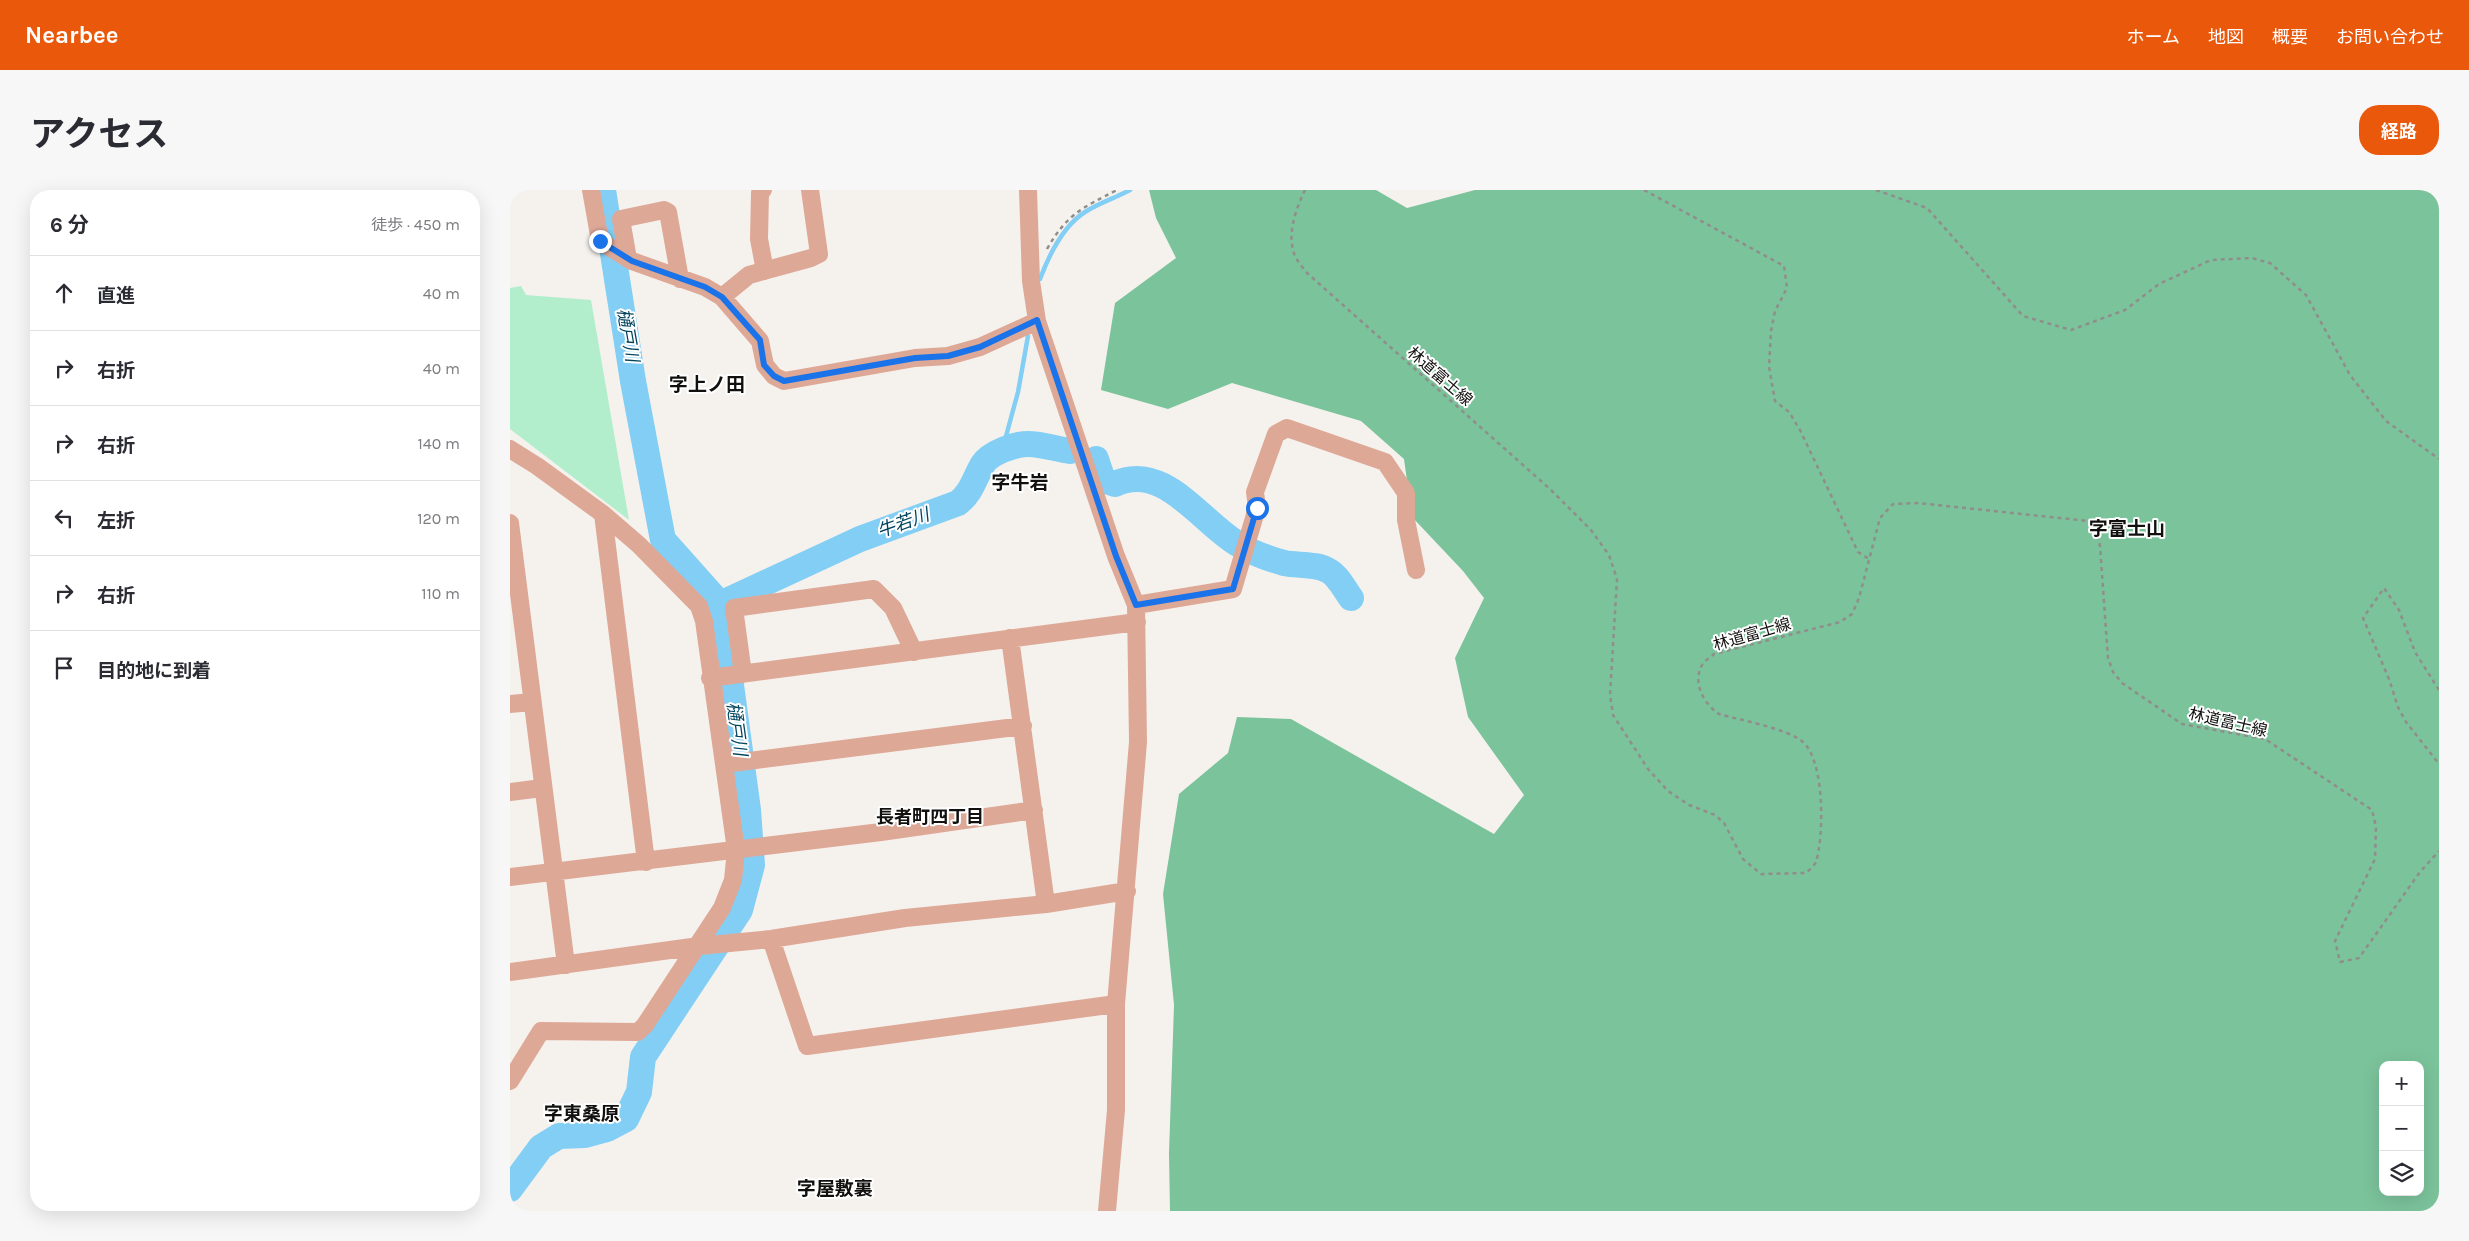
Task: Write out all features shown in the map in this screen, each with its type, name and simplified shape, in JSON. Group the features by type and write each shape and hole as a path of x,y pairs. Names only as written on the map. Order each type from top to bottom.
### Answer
{"street":[{"path":"591,190 600,241 624,257 705,287 722,297 760,340 764,365 774,376 784,381 878,363 948,356 980,347 1037,320"},
{"path":"762,190 760,192 759,239 765,271"},
{"path":"722,297 749,275 819,254 810,190"},
{"path":"1028,190 1031,281 1037,320 1136,614 1138,742 1127,891 1116,1004 1116,1110 1107,1211"},
{"path":"624,257 621,219 664,210 668,212 680,278"},
{"path":"710,678 1010,638 1136,614 1233,589 1244,558 1257,508 1256,492 1276,434 1287,428 1385,462 1406,493 1406,520 1416,570"},
{"path":"510,449 537,466 603,514 639,545 698,606 704,621 710,678 718,711 736,850 733,880 722,908 699,946 638,1032 541,1031 510,1081"},
{"path":"603,514 646,862"},
{"path":"510,527 516,616 532,702 566,965"},
{"path":"741,674 734,608 874,589 893,608 914,652"},
{"path":"1010,638 1046,904"},
{"path":"510,704 532,702"},
{"path":"725,764 1023,726"},
{"path":"510,792 542,788"},
{"path":"510,877 646,862 1034,810"},
{"path":"510,972 699,946 771,939 905,918 1046,904 1127,891"},
{"path":"771,939 807,1046 1116,1004"}],"path":[{"path":"1031,260 1042,258 1067,219 1080,208 1117,190"},
{"name":"林道富士線","path":"1305,190 1291,234 1295,256 1306,273 1550,488 1590,530 1609,555 1617,580 1610,695 1613,715 1648,769 1668,791 1689,805 1715,815 1724,823 1743,859 1761,874 1806,873 1816,863 1822,817 1816,766 1811,751 1803,742 1791,734 1719,714 1710,708 1698,684 1702,665 1714,654 1840,622 1852,614 1880,518 1893,504 1918,503 2088,521 2096,531 2100,546 2108,658 2113,672 2122,683 2182,724 2265,739 2372,810 2376,827 2375,859 2335,941 2340,962 2359,958 2420,872 2439,851"},
{"path":"1644,190 1784,266 1787,288 1775,311 1770,340 1769,367 1775,401 1789,412 1800,430 1858,552 1869,559"},
{"path":"1876,190 1927,208 2023,316 2071,330 2125,310 2160,284 2212,260 2252,258 2270,264 2306,295 2350,375 2386,421 2429,454 2439,459"},
{"path":"2439,690 2415,652 2399,610 2384,588 2363,618 2389,679 2398,707 2406,722 2439,764"}],"green space":[{"path":"1149,190 1376,190 1407,208 1475,190 2439,190 2439,1211 1170,1211 1169,1153 1174,1005 1163,894 1179,794 1228,753 1237,717 1291,719 1494,834 1524,795 1468,717 1455,658 1484,598 1463,571 1412,517 1404,459 1361,421 1232,383 1168,409 1101,390 1115,303 1176,258 1156,218"},
{"path":"521,286 526,295 591,300 629,520 510,429 510,288"}],"waterway":[{"name":"樋戸川","path":"510,1189 541,1147 559,1136 585,1135 607,1129 626,1119 639,1092 643,1057 740,910 752,865 748,810 720,604 663,540 633,381 603,190"},
{"path":"1040,279 1052,251 1063,233 1077,218 1090,209 1130,190"},
{"path":"1002,451 1018,392 1028,336"},
{"name":"牛若川","path":"720,604 860,539 958,503 970,490 986,460 1003,450 1028,444 1070,451"},
{"name":"牛若川","path":"1096,459 1103,480 1115,484 1133,479 1149,481 1165,487 1181,497 1224,534 1248,550 1284,563 1324,568 1332,573 1351,598"}],"district":[{"name":"字上ノ田","path":"707,385"},
{"name":"字牛岩","path":"1020,483"},
{"name":"字富士山","path":"2127,529"},
{"name":"長者町四丁目","path":"930,817"},
{"name":"字東桑原","path":"582,1114"},
{"name":"字屋敷裏","path":"835,1189"}],"route":[{"path":"600,241 632,261 705,287 722,297 760,340 764,365 774,376 784,381 860,366 915,358 948,356 980,347 1037,320 1116,556 1136,605 1233,589 1244,558 1257,508"}]}
